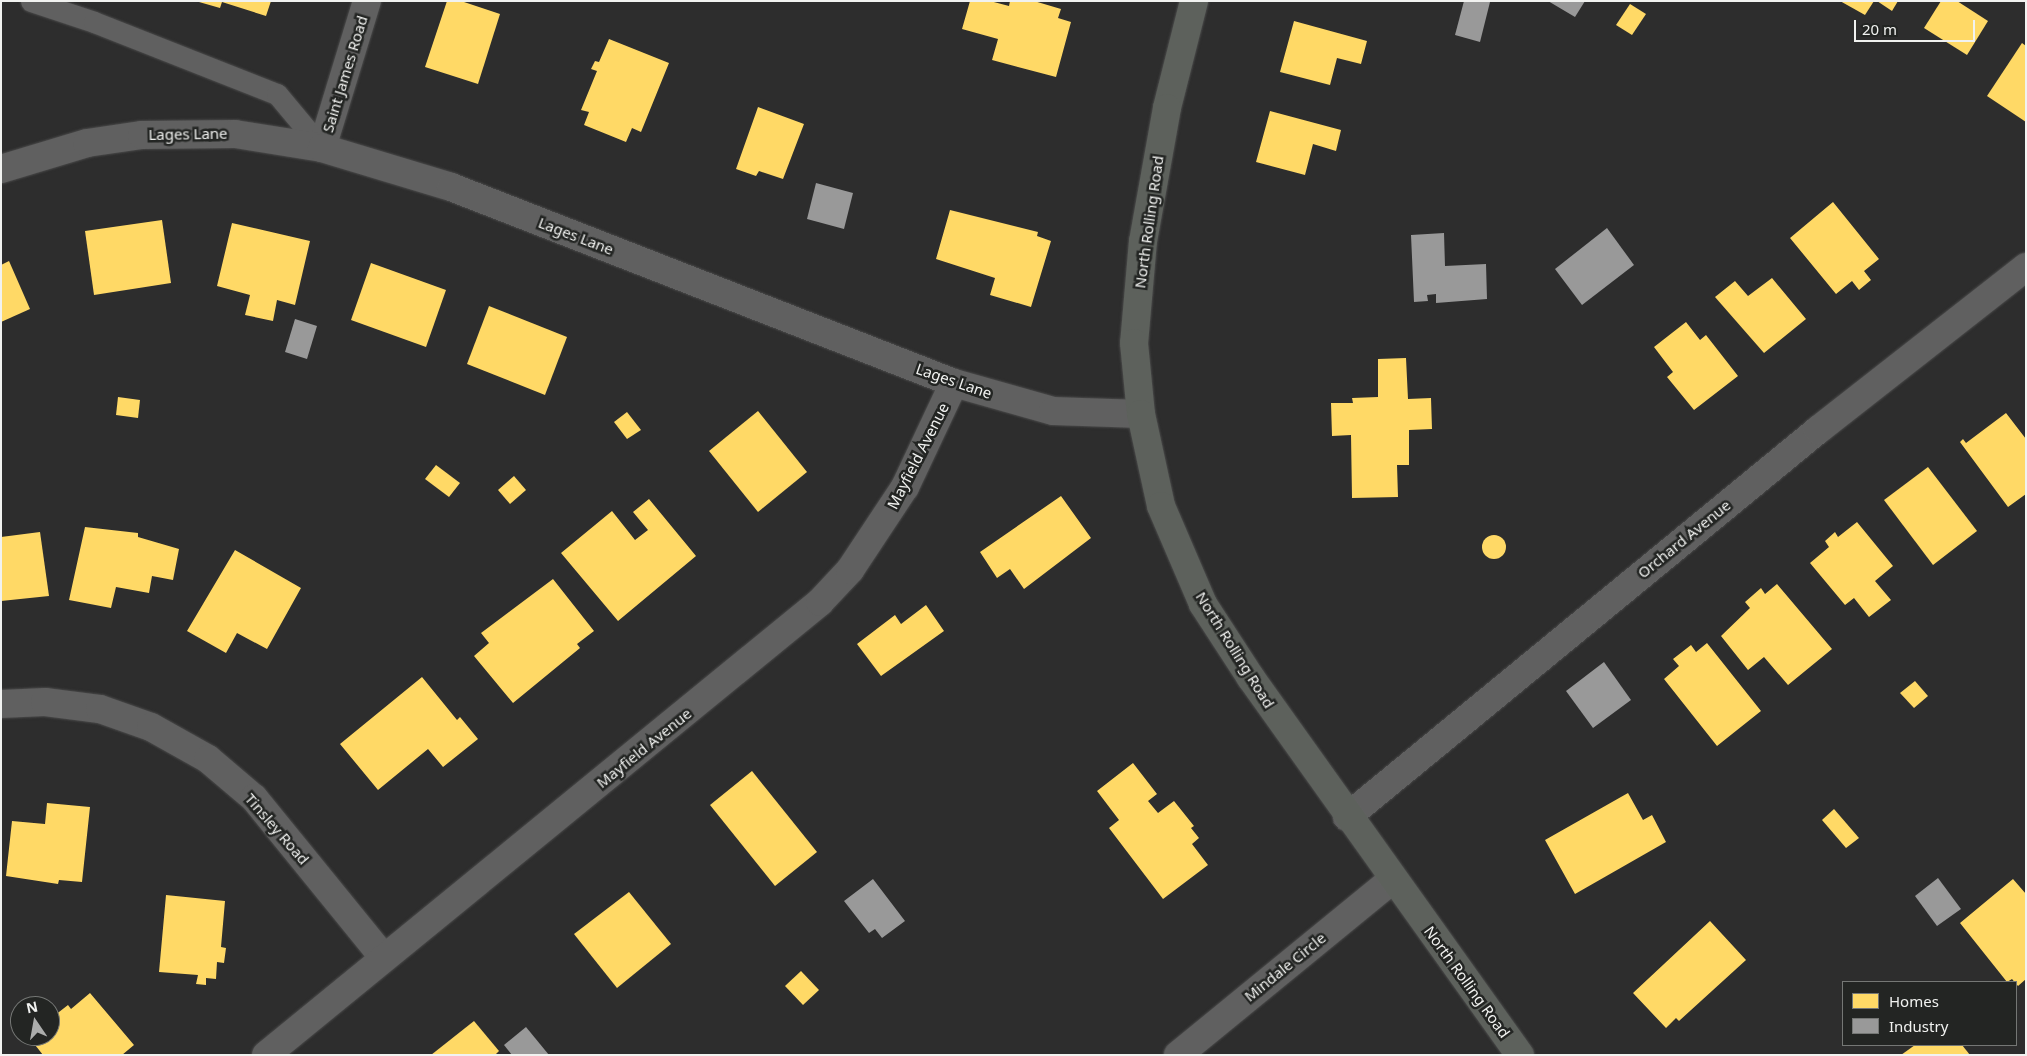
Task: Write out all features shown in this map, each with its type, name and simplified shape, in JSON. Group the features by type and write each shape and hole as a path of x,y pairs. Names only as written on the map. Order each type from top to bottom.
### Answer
{"main road":[{"name":"North Rolling Road","path":"1194,1 1167,108 1143,241 1134,343 1141,414 1161,506 1203,604 1347,816 1520,1055"}],"street":[{"name":"Saint James Road","path":"322,148 367,1"},
{"name":"Lages Lane","path":"1,169 87,143 152,134 236,134 322,148 451,187 954,383 1053,411 1141,414"},
{"name":"Orchard Avenue","path":"1347,816 1818,430 2026,267"},
{"name":"Mayfield Avenue","path":"266,1055 820,602 850,570 896,502 954,383"},
{"name":"Tinsley Road","path":"1,704 45,702 100,709 151,727 208,759 254,798 384,958"},
{"name":"Mindale Circle","path":"1178,1055 1393,879"}],"lane":[{"path":"31,1 94,22 277,94 322,148"}],"building: Homes":[{"path":"271,1 266,16 222,2 220,8 199,2"},
{"path":"447,1 461,1 500,14 478,84 425,67"},
{"path":"970,1 990,1 1009,6 1010,1 1034,1 1061,9 1058,18 1071,22 1056,77 992,60 998,39 962,29"},
{"path":"1840,1 1874,1 1865,15"},
{"path":"1877,1 1898,1 1892,11"},
{"path":"1941,1 1957,1 1988,21 1967,55 1924,28"},
{"path":"1630,4 1646,14 1632,35 1616,25"},
{"path":"1294,21 1367,41 1361,64 1337,58 1330,85 1280,72"},
{"path":"609,39 669,63 641,132 632,128 626,142 584,125 589,112 581,110 597,71 591,69 595,61 599,62"},
{"path":"2022,43 2026,46 2026,122 1987,96"},
{"path":"758,107 804,124 783,179 759,171 756,176 736,169"},
{"path":"1270,111 1341,130 1336,151 1313,144 1305,175 1256,162"},
{"path":"1833,202 1879,259 1864,271 1871,280 1859,290 1852,281 1836,294 1790,238"},
{"path":"950,210 1038,232 1037,236 1051,241 1031,307 990,295 995,278 936,259"},
{"path":"162,220 171,283 94,295 85,231"},
{"path":"232,223 310,241 295,305 277,300 273,321 245,315 250,295 217,286"},
{"path":"9,261 30,309 1,322 1,265"},
{"path":"371,263 446,290 426,347 351,320"},
{"path":"1772,278 1806,319 1764,353 1715,297 1735,281 1748,296"},
{"path":"489,306 567,337 545,395 467,364"},
{"path":"1686,322 1700,340 1706,335 1738,376 1694,410 1667,377 1673,372 1654,347"},
{"path":"1406,358 1408,399 1431,398 1432,429 1409,430 1409,465 1397,465 1398,497 1352,498 1351,435 1332,436 1331,403 1353,403 1352,398 1378,397 1378,359"},
{"path":"118,397 140,400 138,418 116,415"},
{"path":"758,411 807,472 758,512 709,451"},
{"path":"627,412 641,430 627,439 614,422"},
{"path":"2006,413 2026,439 2026,494 2008,507 1960,442 1963,439 1966,443"},
{"path":"436,465 460,483 449,497 425,479"},
{"path":"1928,467 1977,531 1933,565 1884,500"},
{"path":"514,476 526,490 510,504 498,490"},
{"path":"1061,496 1091,538 1024,589 1010,569 997,578 980,552"},
{"path":"649,499 696,556 618,621 561,553 612,511 635,540 648,530 633,512"},
{"path":"1857,522 1893,566 1875,581 1891,600 1869,617 1854,598 1845,605 1810,563 1829,547 1825,541 1835,532 1838,537"},
{"path":"85,527 138,533 138,537 179,549 173,580 152,576 149,593 116,587 111,608 69,600"},
{"path":"40,532 49,596 1,601 1,537"},
{"path":"1489,535 1499,535 1506,542 1506,552 1499,559 1489,559 1482,552 1482,542"},
{"path":"235,550 301,588 267,649 237,633 226,653 187,631"},
{"path":"553,579 594,631 577,644 580,648 513,703 474,656 489,643 481,633"},
{"path":"1777,584 1832,649 1788,685 1764,657 1748,670 1721,636 1750,608 1745,602 1761,588 1765,594"},
{"path":"926,605 944,631 881,676 857,644 895,615 901,624"},
{"path":"1707,643 1761,711 1717,746 1664,679 1679,666 1673,659 1691,645 1696,652"},
{"path":"422,677 457,720 460,717 478,739 443,767 428,749 378,790 340,744"},
{"path":"1915,681 1928,696 1914,708 1900,693"},
{"path":"1133,763 1157,794 1148,801 1158,813 1174,801 1194,826 1191,828 1199,838 1192,844 1208,865 1163,899 1109,828 1119,820 1097,791"},
{"path":"752,771 817,852 775,886 710,805"},
{"path":"1628,793 1643,820 1652,815 1666,842 1575,894 1545,840"},
{"path":"47,803 90,807 82,882 59,880 58,884 6,876 12,821 45,824"},
{"path":"1834,809 1859,838 1846,848 1822,820"},
{"path":"2013,879 2026,894 2026,979 2018,986 2017,981 2012,979 2006,981 1960,923"},
{"path":"629,892 671,944 617,988 574,934"},
{"path":"166,895 225,901 221,947 226,948 224,963 217,962 216,979 206,978 206,985 196,984 198,975 159,972"},
{"path":"1710,921 1746,960 1679,1021 1676,1018 1666,1028 1633,993"},
{"path":"801,971 819,990 803,1005 785,986"},
{"path":"90,993 134,1045 122,1055 43,1055 36,1046 60,1046 60,1011 68,1005 71,1009"},
{"path":"474,1021 499,1051 495,1055 431,1055"},
{"path":"1914,1046 1963,1046 1970,1055 1901,1055"}],"building: Industry":[{"path":"1464,1 1490,2 1480,42 1455,35"},
{"path":"1548,1 1585,1 1575,17"},
{"path":"816,183 853,193 844,229 807,219"},
{"path":"1607,228 1634,265 1582,305 1555,269"},
{"path":"1444,233 1445,266 1486,264 1487,299 1436,303 1436,294 1427,295 1428,301 1414,302 1411,235"},
{"path":"295,319 317,326 307,359 285,352"},
{"path":"1604,662 1631,700 1593,728 1566,691"},
{"path":"1938,878 1961,909 1937,926 1915,896"},
{"path":"873,879 905,921 882,938 875,929 869,933 844,901"},
{"path":"526,1027 549,1055 512,1055 504,1045"}]}
